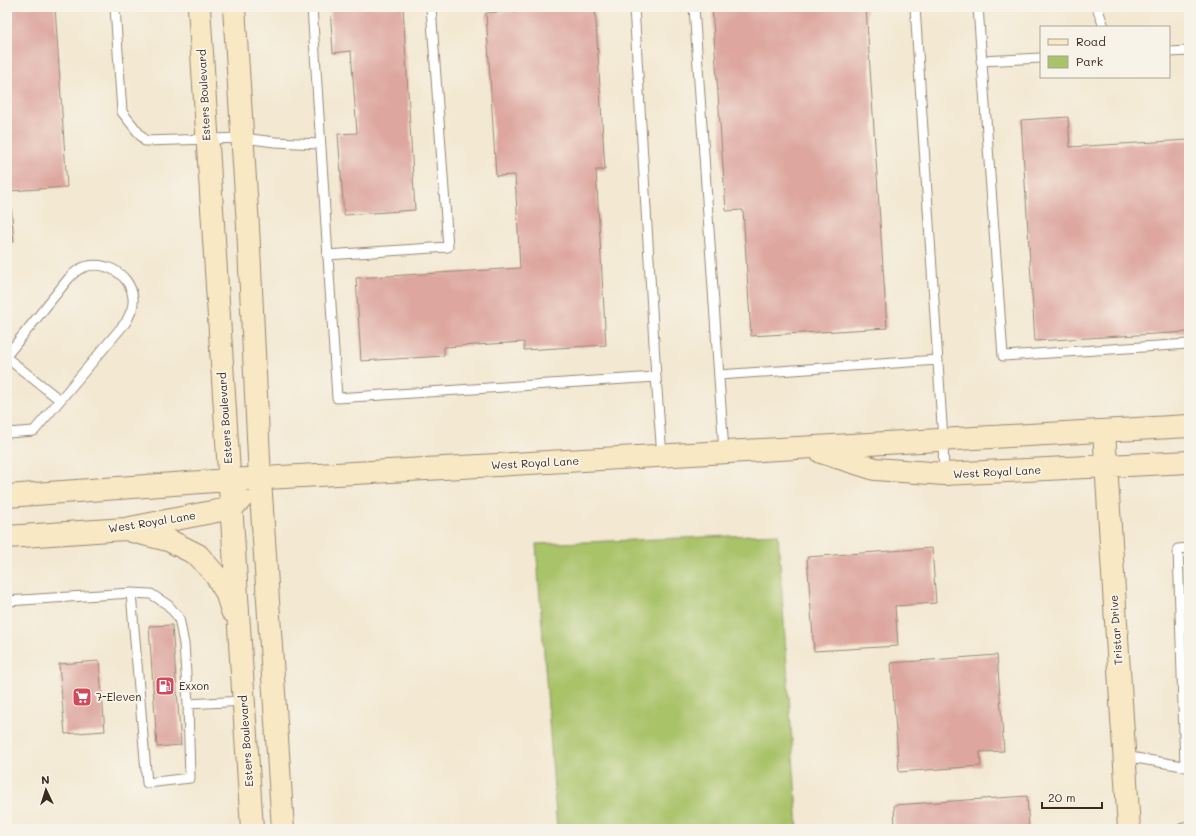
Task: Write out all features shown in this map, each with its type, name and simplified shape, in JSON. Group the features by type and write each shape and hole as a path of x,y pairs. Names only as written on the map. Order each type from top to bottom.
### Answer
{"main road":[{"name":"Esters Boulevard","path":"199,7 252,829"},
{"path":"234,7 248,226 260,479 283,829"},
{"name":"West Royal Lane","path":"7,496 229,480 1189,426"},
{"name":"Tristar Drive","path":"1104,431 1129,829"},
{"name":"West Royal Lane","path":"809,448 875,469 944,474 1189,462"},
{"path":"232,508 260,479"},
{"name":"West Royal Lane","path":"7,537 125,529 232,508"},
{"path":"125,529 168,540 198,554 217,577 226,592 239,631"}],"lane":[{"path":"115,7 122,112 145,141 243,138 275,142 320,144"},
{"path":"312,7 337,398 656,378"},
{"path":"327,255 448,247 432,7"},
{"path":"634,7 662,456"},
{"path":"694,7 724,452"},
{"path":"915,7 944,440 944,474"},
{"path":"978,7 1003,356 1189,344"},
{"path":"1097,7 1104,26"},
{"path":"1170,52 1189,51"},
{"path":"981,61 1040,58"},
{"path":"7,433 34,431 126,322 131,311 133,298 130,287 123,276 113,269 101,265 89,266 78,270 68,278 7,356 60,400"},
{"path":"719,375 938,360"},
{"path":"1124,756 1187,767 1178,549 1189,548"},
{"path":"7,601 131,593 152,594 168,605 179,618 184,644 188,704 190,778 146,783 131,593"},
{"path":"188,704 244,701"},
{"path":"1181,829 1189,825"}],"green space":[{"path":"778,534 798,829 557,829 536,544"}],"building":[{"path":"7,7 55,7 67,187 10,191 14,242 7,243"},
{"path":"330,7 403,7 415,210 344,215 338,134 357,133 351,51 333,53"},
{"path":"595,7 605,170 596,170 606,345 524,350 524,342 444,347 444,356 361,361 356,278 520,268 515,175 496,176 486,13"},
{"path":"712,7 866,7 887,328 751,336 743,210 726,211"},
{"path":"1068,117 1070,147 1189,140 1189,332 1035,341 1021,120"},
{"path":"932,548 936,603 895,606 898,646 814,651 807,557"},
{"name":"Exxon","path":"172,625 181,745 157,747 149,626"},
{"path":"997,655 1004,751 980,752 981,766 899,772 891,663"},
{"name":"7-Eleven","path":"99,661 105,731 65,734 59,664"},
{"path":"1027,796 1029,829 895,829 894,805"}],"place":[{"name":"Exxon","path":"165,686"},
{"name":"7-Eleven","path":"82,697"}]}
